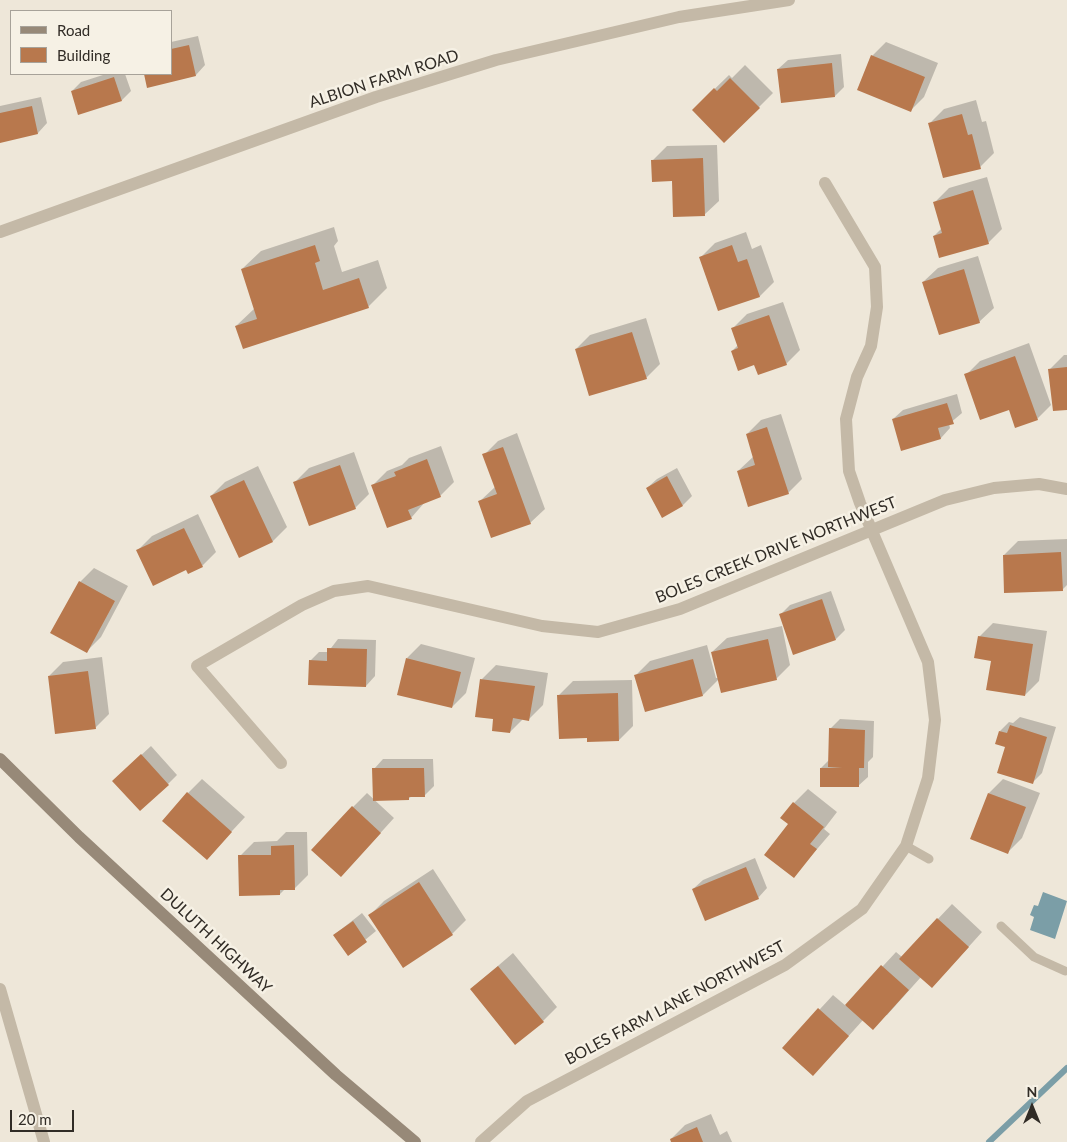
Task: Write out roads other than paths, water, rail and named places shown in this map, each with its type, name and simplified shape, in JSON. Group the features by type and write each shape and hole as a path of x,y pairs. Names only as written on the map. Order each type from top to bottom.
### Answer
{"main road":[{"name":"DULUTH HIGHWAY","path":"0,759 79,837 336,1075 415,1142"}],"street":[{"name":"ALBION FARM ROAD","path":"0,232 376,97 490,62 679,17 789,0"},
{"name":"BOLES FARM LANE NORTHWEST","path":"481,1142 527,1101 785,965 862,909 906,846 928,778 935,720 928,662 860,502 849,471 846,419 857,377 871,346 877,306 876,267 825,183"},
{"name":"BOLES CREEK DRIVE NORTHWEST","path":"281,762 197,666 302,605 334,591 368,586 542,626 598,632 680,609 945,500 994,488 1039,484 1067,489"},
{"path":"0,990 44,1142"}],"lane":[{"path":"906,846 929,860"},
{"path":"1001,926 1034,958 1065,971"}],"water":[{"path":"1043,892 1067,901 1055,939 1030,930 1034,917 1030,915 1034,905 1038,906"}],"waterway":[{"path":"989,1142 1067,1068"}]}
